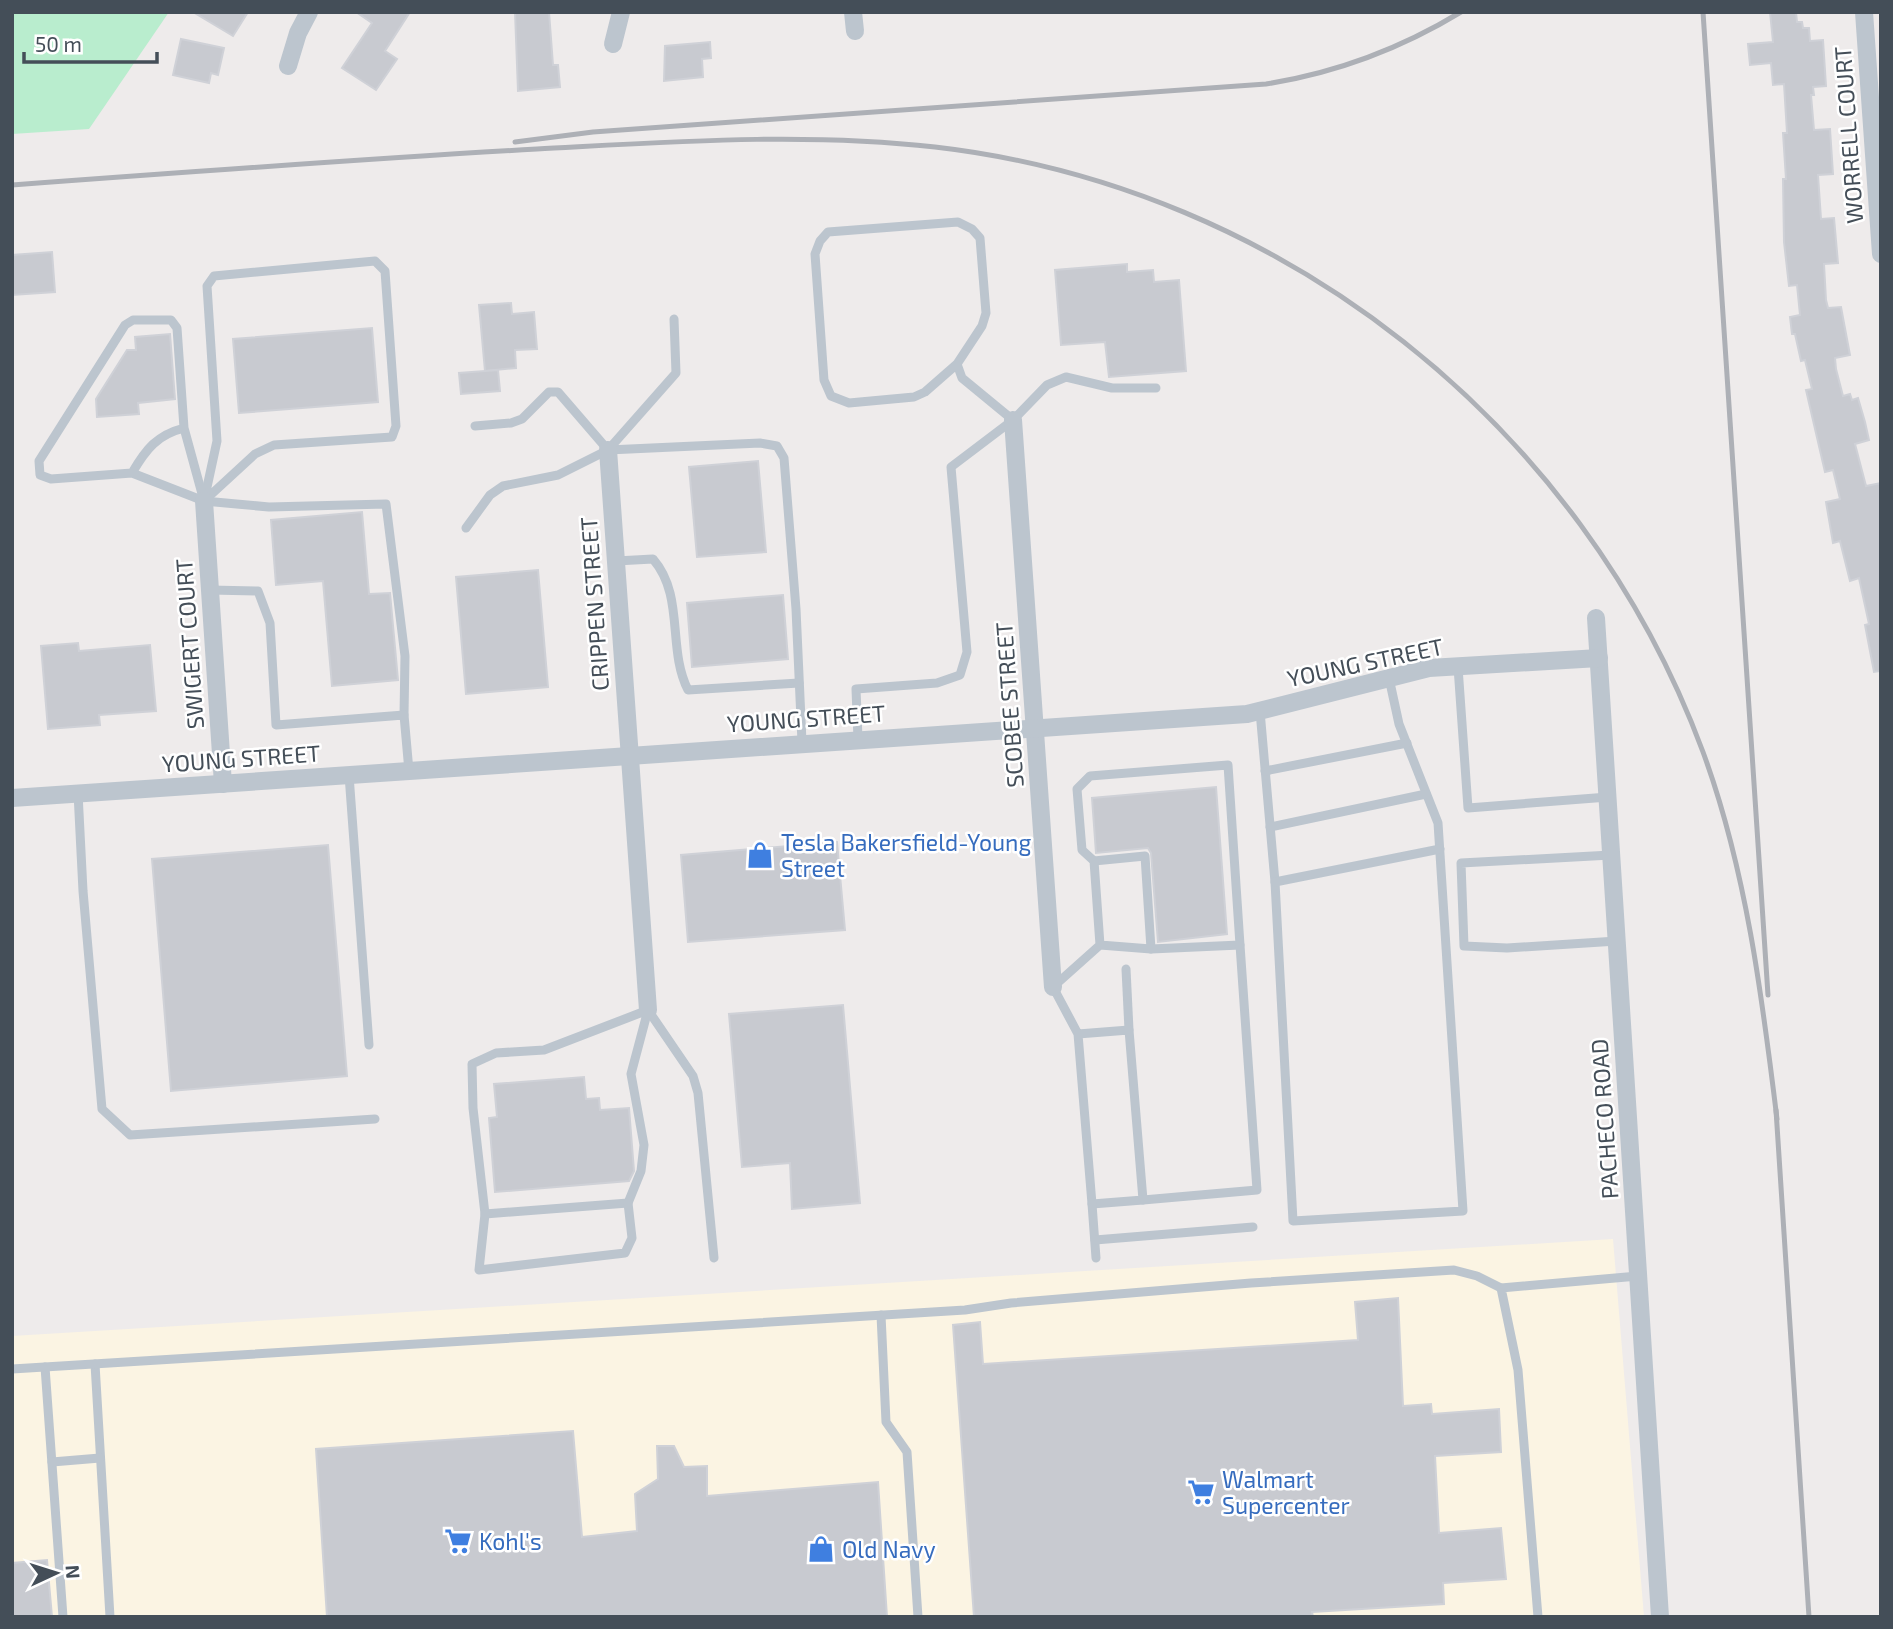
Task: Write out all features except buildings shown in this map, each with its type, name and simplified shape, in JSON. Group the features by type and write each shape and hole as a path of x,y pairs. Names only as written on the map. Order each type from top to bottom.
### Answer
{"street":[{"path":"288,66 298,33 309,12"},
{"path":"613,44 621,12"},
{"path":"853,12 855,31"},
{"name":"WORRELL COURT","path":"1864,12 1876,102 1881,254"},
{"name":"SCOBEE STREET","path":"1013,420 1053,987"},
{"name":"CRIPPEN STREET","path":"608,450 648,1010"},
{"name":"SWIGERT COURT","path":"204,501 223,783"},
{"name":"PACHECO ROAD","path":"1596,618 1660,1617"},
{"name":"YOUNG STREET","path":"12,798 1260,710 1429,668 1599,658"}],"lane":[{"path":"958,222 972,229 981,238 986,313 982,326 957,364 925,393 914,397 849,403 831,396 824,380 816,254 820,241 828,232 958,222"},
{"path":"375,261 385,271 396,426 392,437 274,445 255,454 204,501 217,440 208,286 214,276 375,261"},
{"path":"466,528 490,495 503,486 558,475 608,450 676,373 674,319"},
{"path":"204,501 184,428 177,328 172,320 133,320 125,325 39,461 40,475 51,479 132,473 204,501 269,507 386,504 405,656 404,715 409,771"},
{"path":"957,364 962,378 1013,420"},
{"path":"858,739 856,689 937,683 960,675 967,652 951,467 1013,420 1047,385 1066,377 1112,388 1156,387"},
{"path":"475,426 511,423 523,419 549,392 558,392 608,450"},
{"path":"132,473 147,447 166,432 184,428"},
{"path":"608,450 760,443 776,446 784,458 796,610 802,742"},
{"path":"616,561 653,559 664,572 672,599 681,675 688,690 799,683"},
{"path":"209,590 258,591 270,623 276,725 404,715"},
{"path":"1458,667 1468,808 1608,797"},
{"path":"1260,710 1275,882 1293,1221 1463,1211 1438,823 1407,743 1389,678"},
{"path":"1265,771 1407,743"},
{"path":"1092,1204 1257,1190 1228,765 1090,776 1077,789 1082,850 1094,862 1100,945"},
{"path":"349,775 369,1045"},
{"path":"78,793 83,891 102,1109 130,1135 375,1119"},
{"path":"1270,827 1426,794"},
{"path":"1275,882 1440,849"},
{"path":"1611,855 1461,863 1464,946 1507,948 1617,941"},
{"path":"1094,862 1145,856 1151,949"},
{"path":"1096,1258 1078,1034 1053,987 1100,945 1151,949 1240,945"},
{"path":"1126,969 1143,1199"},
{"path":"648,1010 631,1074 644,1145 641,1171 628,1203 632,1238 625,1253 479,1270 485,1214 473,1108 472,1064 496,1053 544,1050 648,1010"},
{"path":"648,1010 693,1076 698,1093 714,1258"},
{"path":"1078,1034 1129,1030"},
{"path":"485,1214 628,1203"},
{"path":"1095,1240 1253,1227"},
{"path":"12,1369 881,1315 1251,1283 1454,1270 1477,1276 1501,1288 1638,1276"},
{"path":"1501,1288 1518,1370 1538,1617"},
{"path":"881,1315 886,1422 907,1452 918,1617"},
{"path":"95,1364 110,1617"},
{"path":"46,1367 63,1617"},
{"path":"52,1462 100,1458"}],"shaded area":[{"path":"1613,1239 1644,1617 12,1617 12,1336"}],"green space":[{"path":"12,12 169,12 89,129 12,134"}],"railway":[{"path":"515,142 593,132 1266,84 1367,58 1415,37 1461,12"},
{"path":"1703,12 1768,995"},
{"path":"12,185 340,161 636,144 786,139 885,142 935,147 1063,171 1184,212 1299,270 1404,342 1498,427 1581,525 1649,634 1703,752 1731,841 1758,980 1777,1119"},
{"path":"1776,1110 1809,1617"}],"place":[{"name":"Tesla Bakersfield-Young Street","path":"760,855"},
{"name":"Walmart Supercenter","path":"1201,1492"},
{"name":"Kohl's","path":"458,1541"},
{"name":"Old Navy","path":"821,1549"}]}
